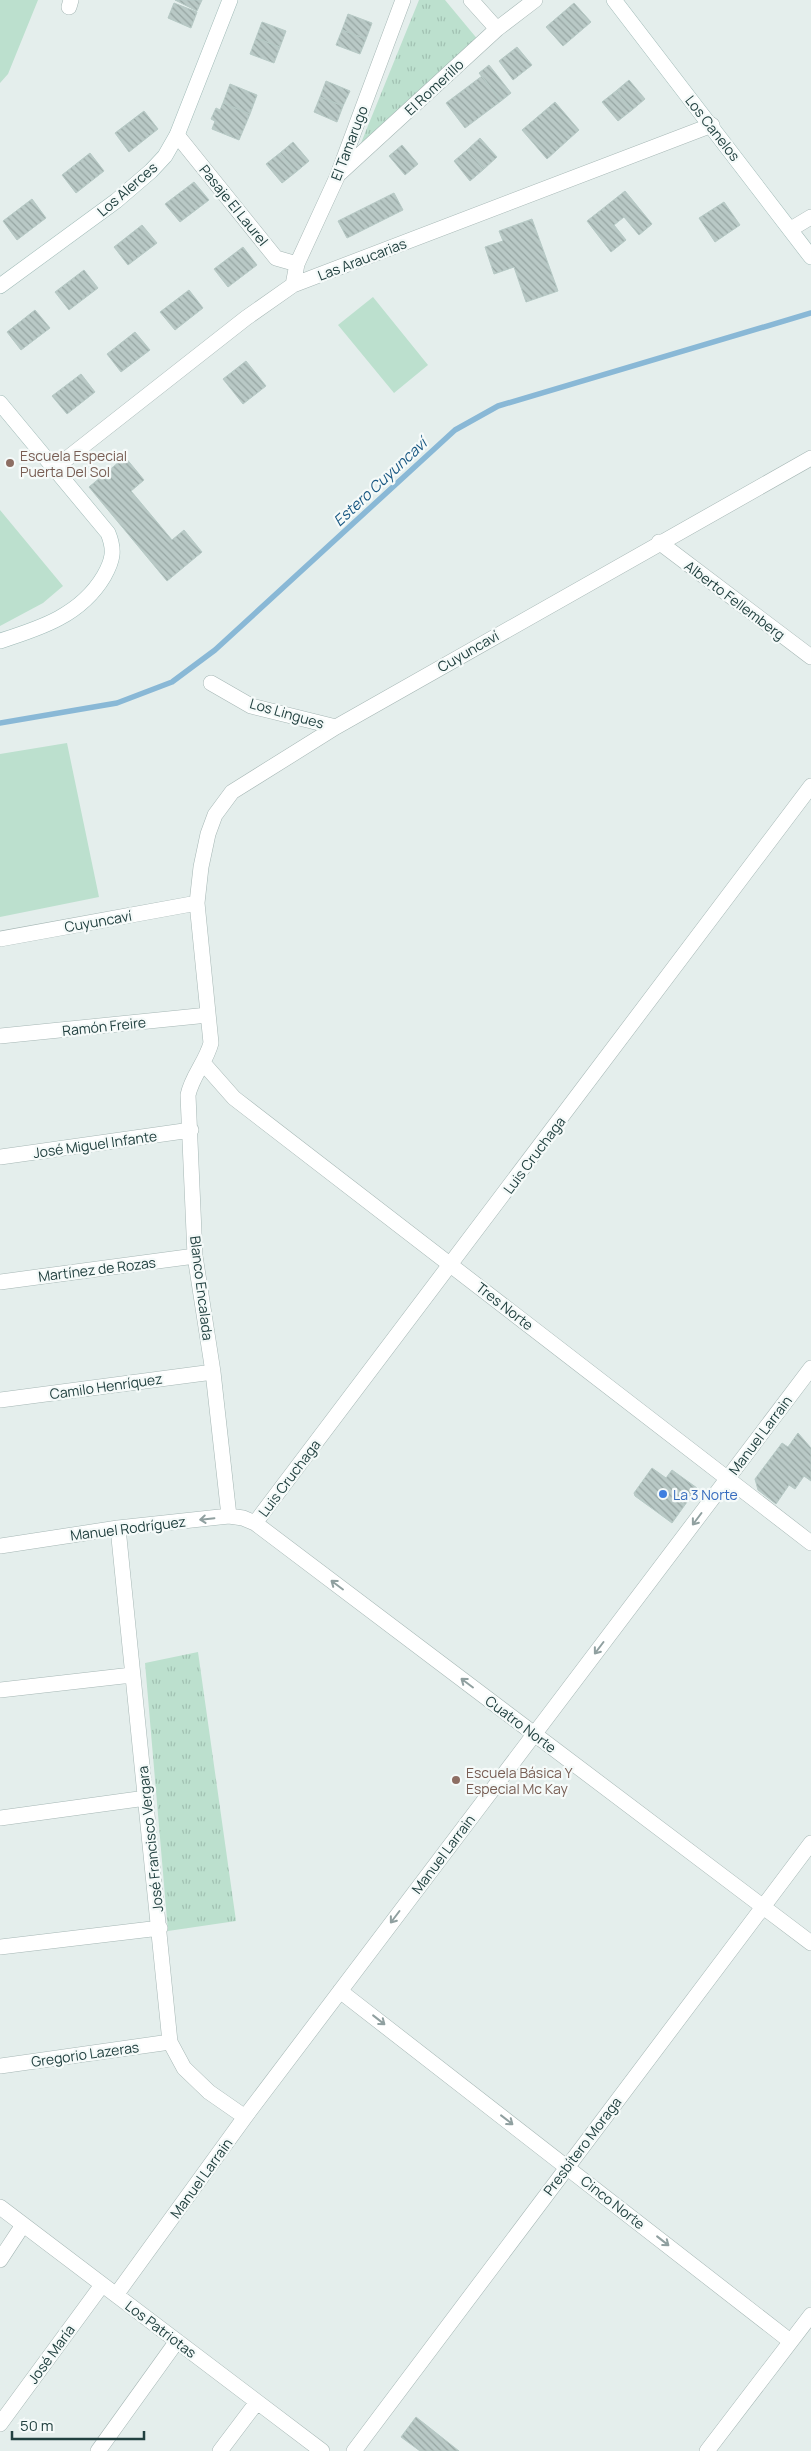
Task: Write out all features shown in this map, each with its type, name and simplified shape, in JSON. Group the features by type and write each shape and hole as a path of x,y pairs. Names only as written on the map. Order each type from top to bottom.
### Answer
{"street":[{"name":"Los Alerces","path":"0,286 134,187 165,156 177,135 230,0"},
{"name":"El Tamarugo","path":"293,285 297,264 336,176 403,0"},
{"path":"472,0 497,29"},
{"name":"El Romerillo","path":"336,176 497,29 535,0"},
{"name":"Los Canelos","path":"614,0 712,125 811,257"},
{"name":"Las Araucarias","path":"55,468 246,318 293,285 712,125"},
{"name":"Pasaje El Laurel","path":"177,135 276,258 297,264"},
{"path":"791,229 811,217"},
{"path":"0,404 108,534 114,546 113,558 97,588 73,611 38,629 0,641"},
{"name":"Cuyuncaví","path":"204,1064 211,1043 197,903 201,867 208,834 223,802 232,792 336,727 659,542 811,458"},
{"name":"Alberto Fellemberg","path":"659,542 811,657"},
{"name":"Los Lingues","path":"211,683 252,706 336,727"},
{"name":"Luis Cruchaga","path":"255,1522 811,786"},
{"name":"Cuyuncaví","path":"0,939 197,903"},
{"name":"Ramón Freire","path":"0,1036 208,1015"},
{"name":"Tres Norte","path":"204,1064 234,1098 811,1543"},
{"name":"Blanco Encalada","path":"204,1064 194,1077 188,1095 195,1256 213,1372 229,1516"},
{"name":"José Miguel Infante","path":"0,1157 191,1130"},
{"name":"Martínez de Rozas","path":"0,1282 195,1256"},
{"name":"Manuel Larrain","path":"116,2295 245,2117 811,1368"},
{"name":"Camilo Henríquez","path":"0,1400 213,1372"},
{"name":"Manuel Rodríguez","path":"0,1546 118,1528 229,1516 255,1522"},
{"name":"Cuatro Norte","path":"255,1522 811,1943"},
{"name":"José Francisco Vergara","path":"118,1528 160,1928 170,2042 184,2068 209,2092 245,2117"},
{"path":"0,1690 132,1675"},
{"path":"0,1818 146,1798"},
{"name":"Presbítero Moraga","path":"354,2451 811,1843"},
{"path":"0,1947 160,1928"},
{"name":"Cinco Norte","path":"340,1991 790,2341"},
{"name":"Gregorio Lazeras","path":"0,2066 170,2042"},
{"name":"Los Patriotas","path":"0,2208 322,2451"},
{"path":"0,2260 24,2225"},
{"name":"José María","path":"0,2424 102,2285"},
{"path":"707,2451 811,2315"},
{"path":"98,2451 177,2342"},
{"path":"220,2451 257,2402"}],"green space":[{"path":"0,0 38,0 8,74 0,83"},
{"path":"419,0 445,0 484,47 361,143"},
{"path":"373,297 428,365 394,393 338,325"},
{"path":"0,510 63,586 43,603 0,626"},
{"path":"67,743 99,897 0,917 0,754"},
{"path":"198,1652 236,1921 168,1931 145,1663"}],"building":[{"path":"175,0 202,0 197,11"},
{"path":"174,3 197,12 191,28 168,18"},
{"path":"574,3 591,22 577,34 560,15"},
{"path":"348,14 372,23 366,39 342,30"},
{"path":"560,15 577,34 563,46 546,27"},
{"path":"262,22 286,31 280,47 256,38"},
{"path":"342,30 366,39 360,54 336,45"},
{"path":"256,38 280,47 274,63 250,54"},
{"path":"517,47 532,65 513,80 499,61"},
{"path":"489,65 511,93 501,101 479,73"},
{"path":"482,76 501,101 465,128 446,103"},
{"path":"629,80 645,99 632,110 616,91"},
{"path":"326,81 350,91 343,106 320,97"},
{"path":"230,84 257,95 250,114 223,103"},
{"path":"616,91 632,110 618,121 602,102"},
{"path":"320,97 343,106 337,122 314,112"},
{"path":"555,102 579,130 547,159 522,130"},
{"path":"223,103 250,114 239,140 212,129 215,121 211,119 216,108 220,110"},
{"path":"144,111 158,129 129,152 115,133"},
{"path":"480,138 497,157 484,169 467,150"},
{"path":"293,142 309,161 296,172 280,153"},
{"path":"402,145 418,164 405,175 389,156"},
{"path":"467,150 484,169 470,181 454,161"},
{"path":"90,153 104,171 76,193 62,175"},
{"path":"280,153 296,172 282,183 266,164"},
{"path":"194,182 209,200 180,222 165,204"},
{"path":"625,191 652,224 639,235 624,217 614,225 626,240 611,252 587,221"},
{"path":"394,193 403,210 347,238 338,221"},
{"path":"32,199 46,218 17,240 3,221"},
{"path":"724,202 740,225 715,242 699,218"},
{"path":"532,219 558,291 526,302 514,267 494,274 485,247 503,241 499,231"},
{"path":"142,225 157,243 128,265 114,247"},
{"path":"243,247 257,265 228,287 214,269"},
{"path":"84,270 98,288 69,310 55,292"},
{"path":"189,290 203,308 175,330 160,312"},
{"path":"35,310 50,328 21,350 7,332"},
{"path":"135,332 150,350 121,372 107,354"},
{"path":"246,361 266,386 243,404 223,379"},
{"path":"81,374 95,392 67,414 52,396"},
{"path":"125,457 144,480 131,491 172,540 184,530 202,552 167,581 89,487"},
{"path":"798,1433 811,1448 811,1481 804,1476 795,1489 789,1485 776,1504 758,1490 755,1479 782,1443 788,1447"},
{"name":"La 3 Norte","path":"652,1468 666,1478 672,1470 697,1488 672,1523 635,1496 634,1493"},
{"path":"416,2417 459,2451 420,2451 401,2437"}],"waterway":[{"name":"Estero Cuyuncaví","path":"0,723 117,703 172,682 215,650 455,430 498,406 811,313"}],"place":[{"name":"Escuela Especial Puerta Del Sol","path":"10,463"},
{"name":"La 3 Norte","path":"663,1494"},
{"name":"Escuela Básica Y Especial Mc Kay","path":"456,1780"}]}
